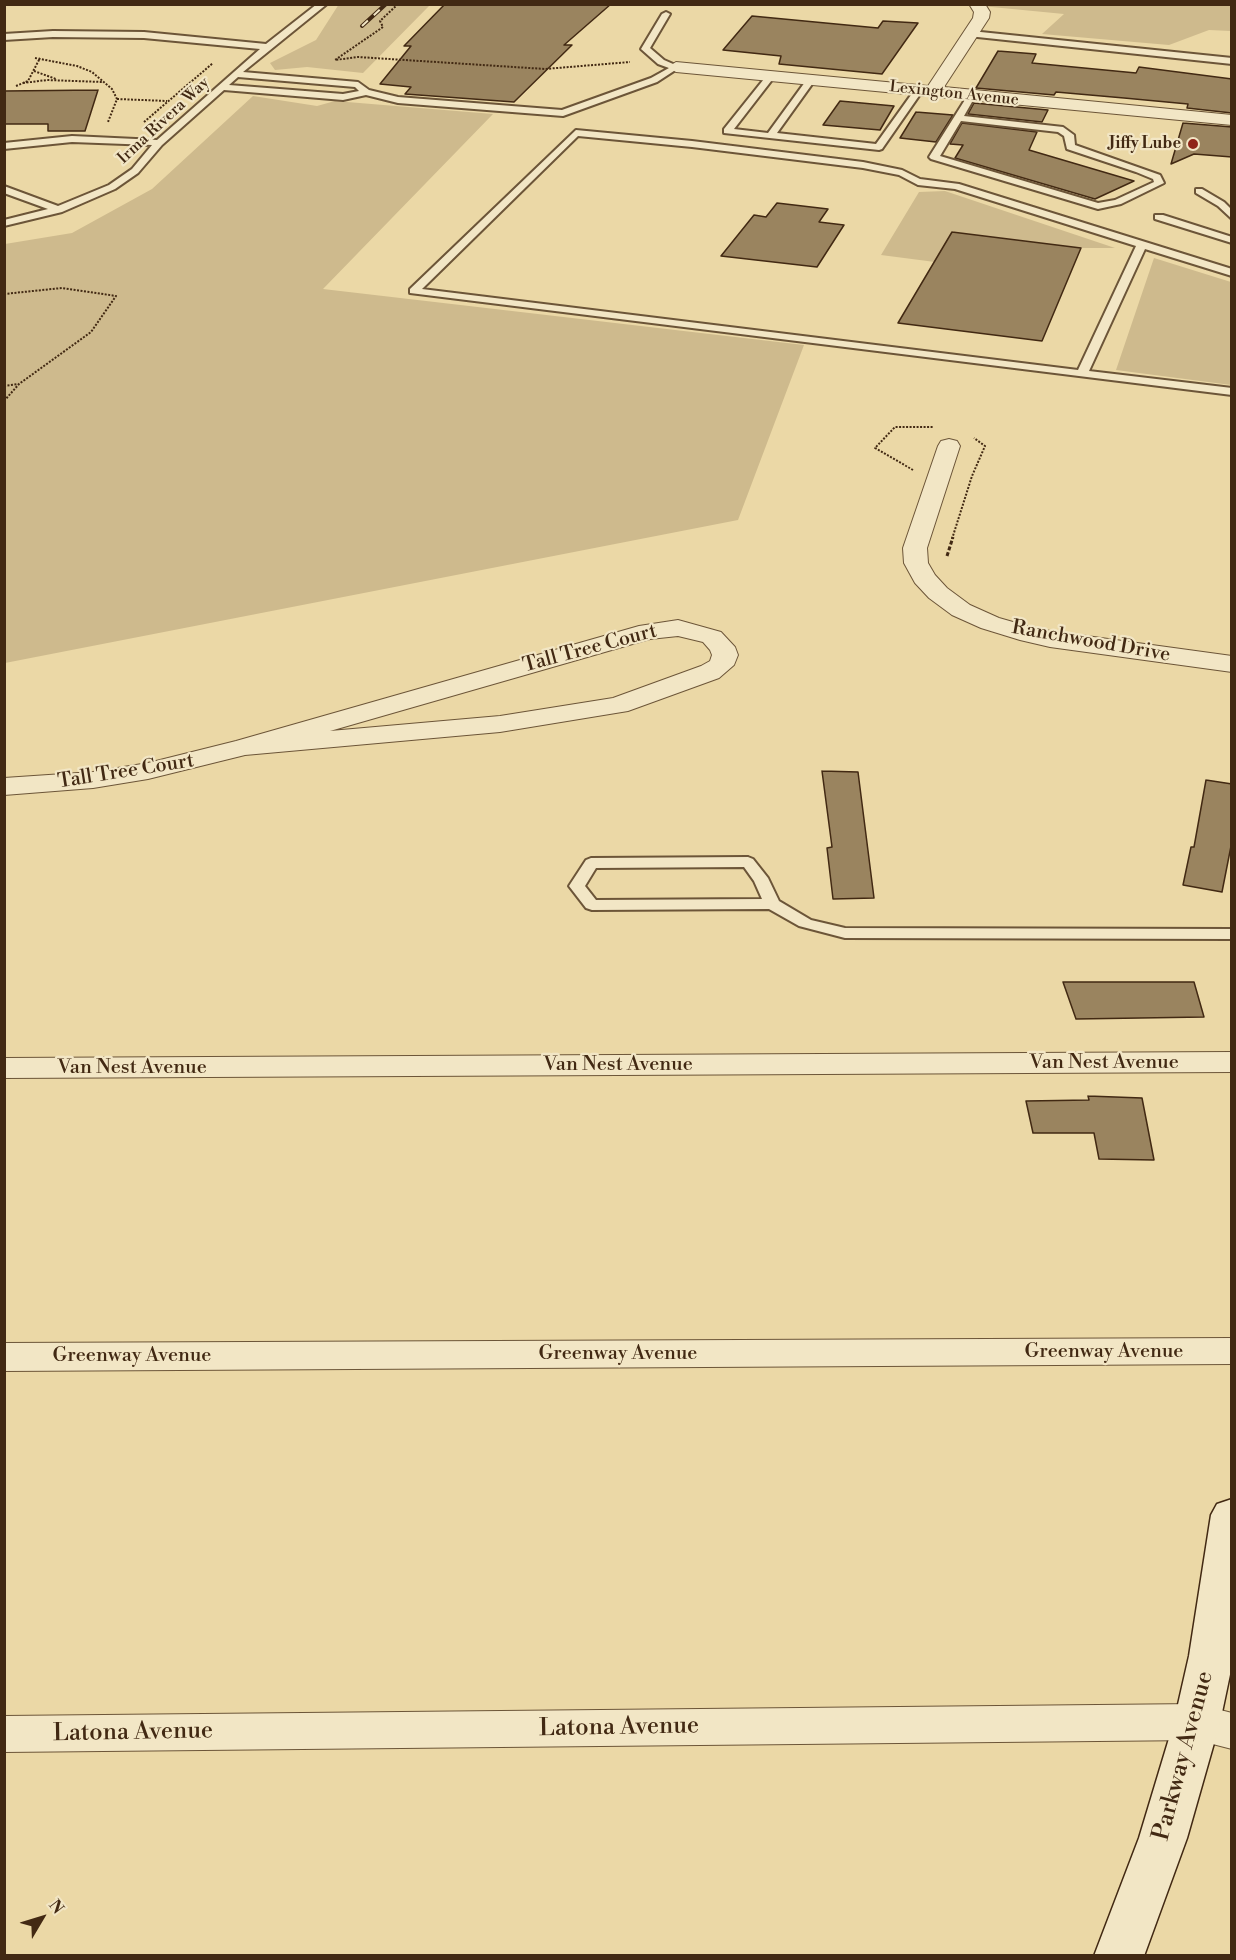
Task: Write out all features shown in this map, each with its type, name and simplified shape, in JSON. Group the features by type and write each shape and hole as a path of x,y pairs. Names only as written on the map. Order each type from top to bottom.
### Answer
{"main road":[{"name":"Parkway Avenue","path":"1119,1956 1163,1838 1214,1726 1211,1656 1232,1515"}],"street":[{"path":"926,91 981,18 982,12 977,4"},
{"name":"Lexington Avenue","path":"676,67 1232,120"},
{"name":"Ranchwood Drive","path":"951,435 915,548 916,563 924,578 938,593 962,610 990,623 1020,632 1050,639 1232,664"},
{"name":"Tall Tree Court","path":"4,787 93,780 148,771 245,747 659,628 687,629 712,637 722,647 725,655 721,665 710,672 618,705 568,715 500,724 245,747"},
{"name":"Van Nest Avenue","path":"4,1068 1232,1062"},
{"name":"Greenway Avenue","path":"4,1357 1232,1352"},
{"name":"Latona Avenue","path":"4,1734 1214,1726"}],"lane":[{"name":"Irma Rivera Way","path":"4,224 58,210 112,187 135,171 159,143 236,74 323,4"},
{"path":"666,14 645,49 661,62 676,67"},
{"path":"4,37 53,34 133,35 268,47"},
{"path":"971,34 1232,61"},
{"path":"222,87 333,97 366,92 398,100 563,112 654,80 676,67"},
{"path":"236,74 358,85 366,92"},
{"path":"771,76 727,131 879,147 926,91"},
{"path":"770,136 811,80"},
{"path":"959,118 1060,129 1069,135 1070,147 1140,170 1157,177 1159,183 1118,202 1098,206 934,157 972,95"},
{"path":"1232,273 956,186 918,182 902,173 863,165 692,144 576,133 414,291 1232,392"},
{"path":"4,146 53,140 159,143"},
{"path":"4,189 58,210"},
{"path":"1198,191 1221,204 1232,216"},
{"path":"1159,217 1232,240"},
{"path":"1217,235 1232,225"},
{"path":"1082,373 1142,245"},
{"path":"772,904 762,881 748,862 591,863 577,886 592,904 772,904 805,923 845,933 1232,934"}],"path":[{"path":"398,4 380,21 383,27 335,60 358,57 545,69 626,62 676,67"},
{"path":"31,57 77,66 92,72 112,89 117,99 104,130 97,140"},
{"path":"16,86 28,81 40,58"},
{"path":"34,71 60,80"},
{"path":"23,83 60,80 105,82"},
{"path":"117,99 167,101"},
{"path":"4,294 62,288 116,296 91,332 19,384 4,401"},
{"path":"4,386 19,384"},
{"path":"920,476 907,465 875,448 895,427 951,435 985,446 972,476 944,565"}],"shaded area":[{"path":"339,4 430,5 363,73 307,67 275,70 270,63 316,40"},
{"path":"971,5 1231,5 1231,31 1209,30 1169,45 1042,34 1064,14"},
{"path":"253,96 317,106 335,101 493,114 323,289 804,345 738,520 5,663 5,244 72,233 152,189"},
{"path":"945,191 1115,248 1081,248 953,232 935,262 881,255 919,192"},
{"path":"1154,258 1231,282 1231,385 1116,370"}],"building":[{"path":"445,4 611,4 564,45 572,45 514,102 405,94 411,87 380,84 411,46 404,46"},
{"path":"752,16 878,28 883,21 918,23 882,74 779,64 781,56 723,50"},
{"path":"998,51 1036,54 1032,63 1136,73 1139,67 1232,79 1232,113 1187,108 1188,104 1056,92 1054,95 976,88"},
{"path":"98,90 85,131 48,131 48,124 4,124 4,91"},
{"path":"840,101 894,106 880,130 823,125"},
{"path":"974,103 1048,110 1042,122 968,114"},
{"path":"916,112 953,115 936,142 900,138"},
{"path":"962,123 1037,132 1029,150 1134,181 1095,199 955,158 963,145 950,144"},
{"path":"1183,123 1232,127 1232,157 1194,154 1171,164"},
{"path":"777,203 828,209 819,222 844,225 817,267 721,256 754,215 766,217"},
{"path":"952,232 1081,248 1042,341 898,323"},
{"path":"822,771 858,772 874,898 833,899 827,848 832,847"},
{"path":"1206,780 1232,784 1232,841 1222,892 1183,885 1191,847 1194,847"},
{"path":"1063,982 1194,982 1204,1017 1076,1019"},
{"path":"1088,1096 1142,1098 1154,1160 1099,1159 1094,1133 1033,1133 1026,1101 1089,1100"}],"railway":[{"path":"362,26 386,4"}],"place":[{"name":"Jiffy Lube","path":"1193,144"}]}
